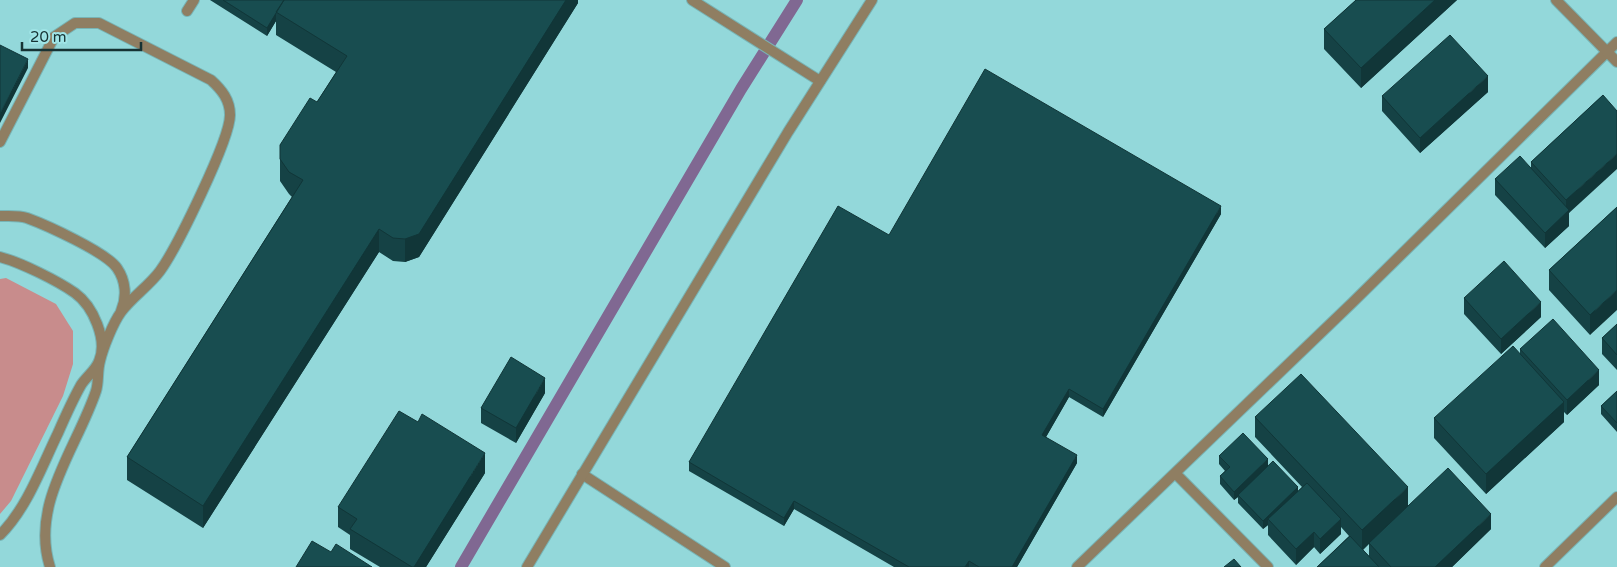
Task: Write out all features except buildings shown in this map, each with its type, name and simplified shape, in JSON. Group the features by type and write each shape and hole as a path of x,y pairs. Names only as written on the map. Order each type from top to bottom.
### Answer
{"street":[{"path":"187,11 194,0"},
{"path":"692,0 820,81"},
{"path":"527,567 820,81 872,0"},
{"path":"1556,0 1617,62"},
{"path":"0,142 54,37 75,23 99,23 110,28 211,80 222,90 228,103 230,117 210,173 160,271 120,313"},
{"path":"1077,567 1617,42"},
{"path":"0,216 26,218 98,252 110,260 121,275 125,296 120,313 99,362 82,384 12,523 0,536"},
{"path":"0,257 13,261 76,293 91,311 100,333 96,390 49,501 45,531 50,567"},
{"path":"1175,473 1268,567"},
{"path":"582,474 725,567"},
{"path":"1545,567 1617,497"}],"shaded area":[{"path":"6,278 56,304 73,331 73,364 63,396 11,501 0,514 0,279"}],"waterway":[{"path":"461,567 741,89 797,0"}]}
